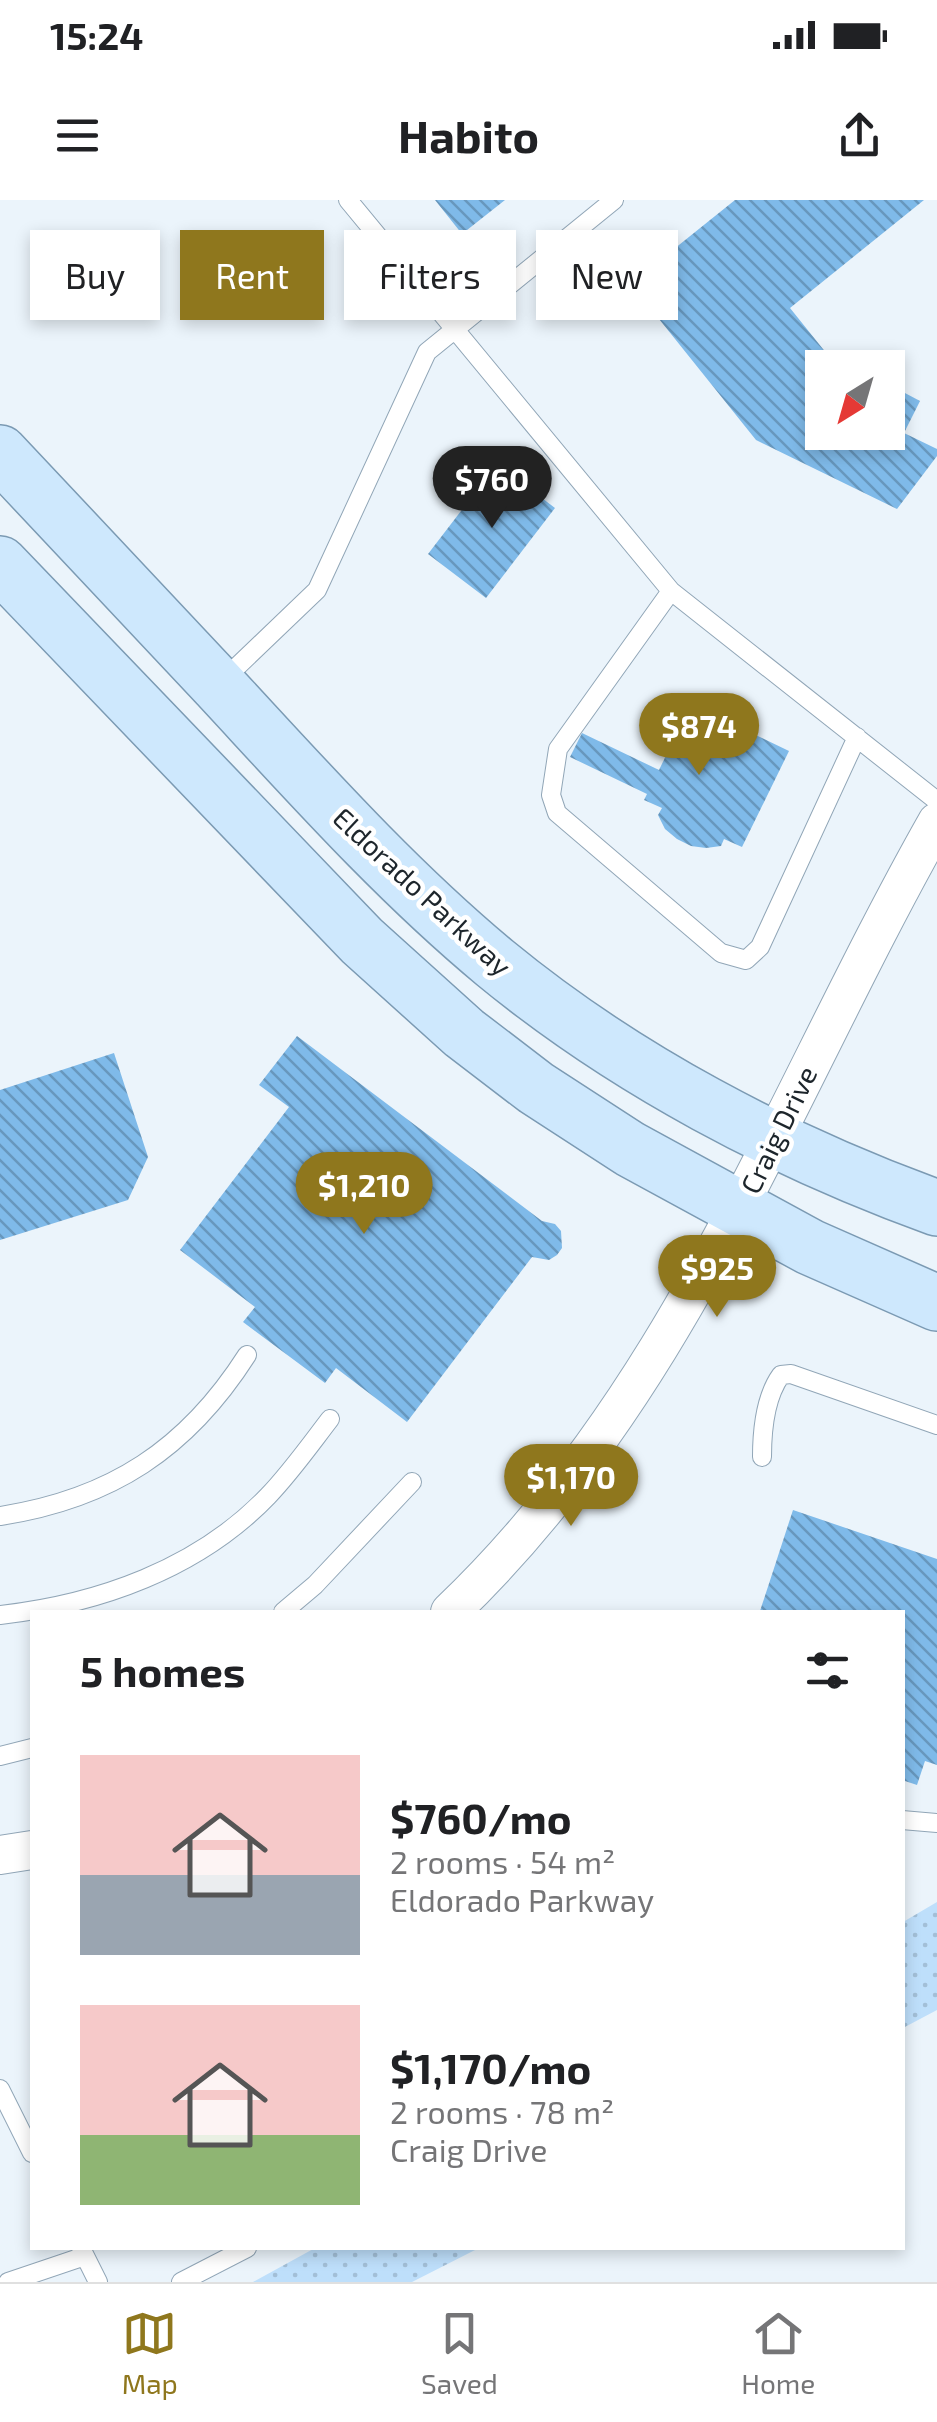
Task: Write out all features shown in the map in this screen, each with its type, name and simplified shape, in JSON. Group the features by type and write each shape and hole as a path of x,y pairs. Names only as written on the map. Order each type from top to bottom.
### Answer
{"main road":[{"name":"Eldorado Parkway","path":"0,453 350,828 496,964 631,1060 775,1140 830,1167 937,1208"},
{"path":"0,564 362,940 464,1033 536,1088 630,1149 739,1211 868,1275 937,1303"}],"street":[{"name":"Craig Drive","path":"452,1610 542,1511 633,1394 739,1211 871,944 937,822"},
{"path":"0,1855 30,1850"}],"lane":[{"path":"348,200 672,590 937,800"},
{"path":"218,685 317,590 427,352 614,200"},
{"path":"672,590 558,749 551,795 557,814 721,953 746,960 760,946 856,737"},
{"path":"0,1516 74,1501 155,1458 192,1426 228,1386 248,1355"},
{"path":"762,1458 762,1430 781,1374 937,1425"},
{"path":"31,1610 75,1603 152,1577 222,1535 266,1499 330,1418"},
{"path":"285,1610 412,1482"},
{"path":"0,1615 30,1610"},
{"path":"0,1756 30,1748"},
{"path":"905,1820 937,1824"},
{"path":"0,2088 30,2149"},
{"path":"181,2282 243,2250"},
{"path":"8,2282 83,2252 98,2282"}],"shaded area":[{"path":"937,1902 937,2010 905,2027 905,1921"},
{"path":"311,2250 475,2250 412,2282 253,2282"}],"building":[{"path":"435,200 505,200 467,230 459,230"},
{"path":"735,200 924,200 790,308 824,350 805,350 805,450 905,450 905,433 937,449 937,456 897,509 756,440 660,320 678,320 678,246"},
{"path":"905,393 920,401 905,431"},
{"path":"497,464 555,508 486,598 428,554"},
{"path":"691,704 789,751 742,847 724,839 721,846 706,848 677,839 665,829 658,815 662,808 644,800 647,794 570,757 582,733 659,770"},
{"path":"297,1036 542,1221 555,1224 561,1231 562,1248 557,1255 549,1260 532,1257 407,1422 336,1368 325,1383 243,1322 255,1307 180,1250 289,1107 259,1085"},
{"path":"114,1053 148,1157 128,1200 0,1240 0,1090"},
{"path":"793,1510 937,1559 937,1765 925,1761 917,1785 905,1781 905,1610 760,1610"}]}
